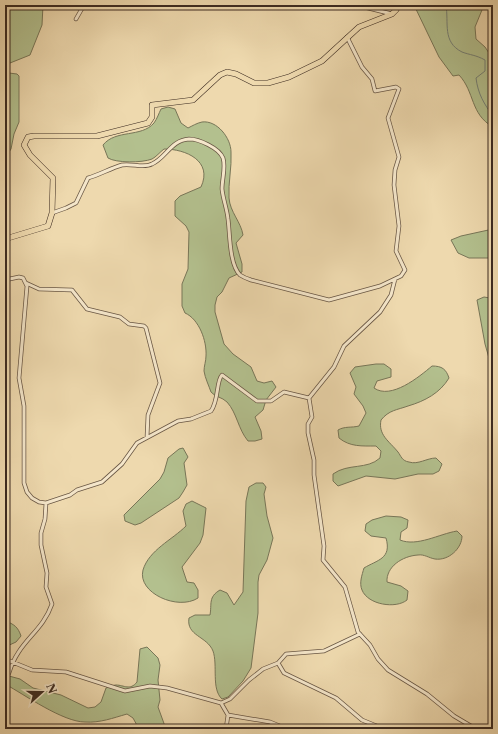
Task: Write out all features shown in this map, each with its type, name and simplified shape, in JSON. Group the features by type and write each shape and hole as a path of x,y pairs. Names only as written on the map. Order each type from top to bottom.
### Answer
{"main road":[{"path":"5,239 44,229 50,223 52,212 53,178 28,152 24,144 28,138 34,136 97,136 148,123 151,120 150,107 154,104 193,100 220,75 228,72 236,74 254,83 261,84 289,77 322,61 359,27 392,14 399,5"}],"street":[{"path":"76,20 84,5"},
{"path":"323,5 333,7 360,6 392,14"},
{"path":"52,212 76,203 88,178 125,165 146,167 159,160 171,146 180,142 194,140 217,151 222,158 222,190 224,206 228,217 228,237 235,265 241,275 251,280 329,300 380,286 395,280 404,273 405,270 396,252 399,226 394,185 395,170 399,157 388,118 399,92 396,87 375,91 372,79 362,67 347,37"},
{"path":"5,280 19,277 23,278 26,283 26,304 23,320 19,378 24,406 22,470 27,492 32,498 39,502 46,502 70,495 77,490 106,479 122,464 136,443 178,421 190,419 211,411 217,399 219,383 222,375 257,401 271,401 284,392 309,398"},
{"path":"395,280 391,295 383,307 344,346 334,367 309,398 312,417 308,424 308,433 314,460 314,475 324,546 323,560 345,587 356,629 370,645 378,659 388,670 427,694 454,716 476,729"},
{"path":"26,283 40,289 69,290 74,293 89,311 120,317 129,324 144,326 146,328 160,383 148,415 147,437"},
{"path":"9,673 12,662 26,640 42,625 52,604 46,587 48,573 41,546 42,524 45,519 46,502"},
{"path":"5,659 32,670 66,672 126,691 150,686 167,688 221,703 230,699 263,669 278,663 286,654 324,651 360,634"},
{"path":"278,663 284,673 336,698 362,720 384,729"},
{"path":"221,703 228,715 226,729"},
{"path":"228,715 270,722 287,729"}],"green space":[{"path":"5,5 43,5 42,25 30,55 5,65"},
{"path":"414,5 484,5 475,27 476,39 485,47 493,59 493,127 480,116 468,88 459,75 453,76 439,57"},
{"path":"5,74 17,74 19,76 19,122 14,134 11,149 5,158"},
{"path":"168,107 175,109 181,123 188,128 202,122 208,122 218,127 229,141 231,158 229,198 231,208 243,235 236,243 242,264 242,272 229,278 222,292 217,297 215,312 224,344 233,354 251,367 257,381 264,383 272,381 276,387 266,400 263,410 255,417 261,431 262,439 255,441 248,441 227,402 211,392 204,371 206,350 201,331 194,320 185,313 182,306 182,284 188,269 189,232 186,226 175,216 175,201 180,196 201,187 204,178 203,170 200,164 189,154 181,151 164,149 152,159 129,162 117,161 108,158 103,145 108,140 115,137 149,128 154,123 161,109"},
{"path":"493,229 493,258 469,258 458,253 451,240 461,236"},
{"path":"484,297 490,298 493,302 493,372 485,344 477,300"},
{"path":"384,364 391,369 391,377 377,381 374,388 381,391 388,391 404,386 432,366 441,367 446,372 449,378 437,392 420,402 390,412 381,420 380,425 385,438 405,461 416,463 436,458 442,464 439,471 433,474 418,474 395,479 366,476 338,486 333,481 333,474 345,469 375,462 380,458 381,451 376,446 347,443 339,438 338,430 359,426 366,413 363,406 354,394 356,387 350,373 355,367"},
{"path":"183,448 188,457 184,463 187,485 179,498 141,523 135,525 125,521 124,515 160,479 164,472 168,458 179,449"},
{"path":"256,483 263,483 266,487 264,494 267,516 273,538 267,560 259,575 258,613 251,668 243,681 228,697 222,699 217,689 213,651 206,642 191,629 189,618 195,615 210,615 212,598 220,590 227,593 234,605 243,592 246,501 249,487"},
{"path":"192,501 206,508 203,535 200,543 182,567 187,582 194,583 198,590 198,598 190,601 170,601 161,598 146,586 143,578 143,570 150,557 186,526 183,511 186,504"},
{"path":"386,516 401,517 408,520 407,528 401,532 400,540 407,542 421,541 457,531 462,536 460,545 450,556 435,559 418,555 406,558 396,563 389,572 387,582 401,586 408,591 407,600 402,603 390,605 370,599 365,595 361,585 364,568 382,558 387,550 386,538 371,536 365,531 366,524 372,520"},
{"path":"5,621 15,626 21,636 16,642 5,647"},
{"path":"147,647 158,658 160,665 158,680 160,700 158,707 166,729 139,729 133,718 127,714 96,722 76,721 55,713 5,684 5,672 9,676 20,679 33,688 61,695 88,708 95,707 101,702 106,688 116,685 129,687 137,682 140,649"}],"waterway":[{"path":"446,5 448,32 451,43 462,52 485,60 485,71 476,78 478,89 482,98 493,116"}]}
